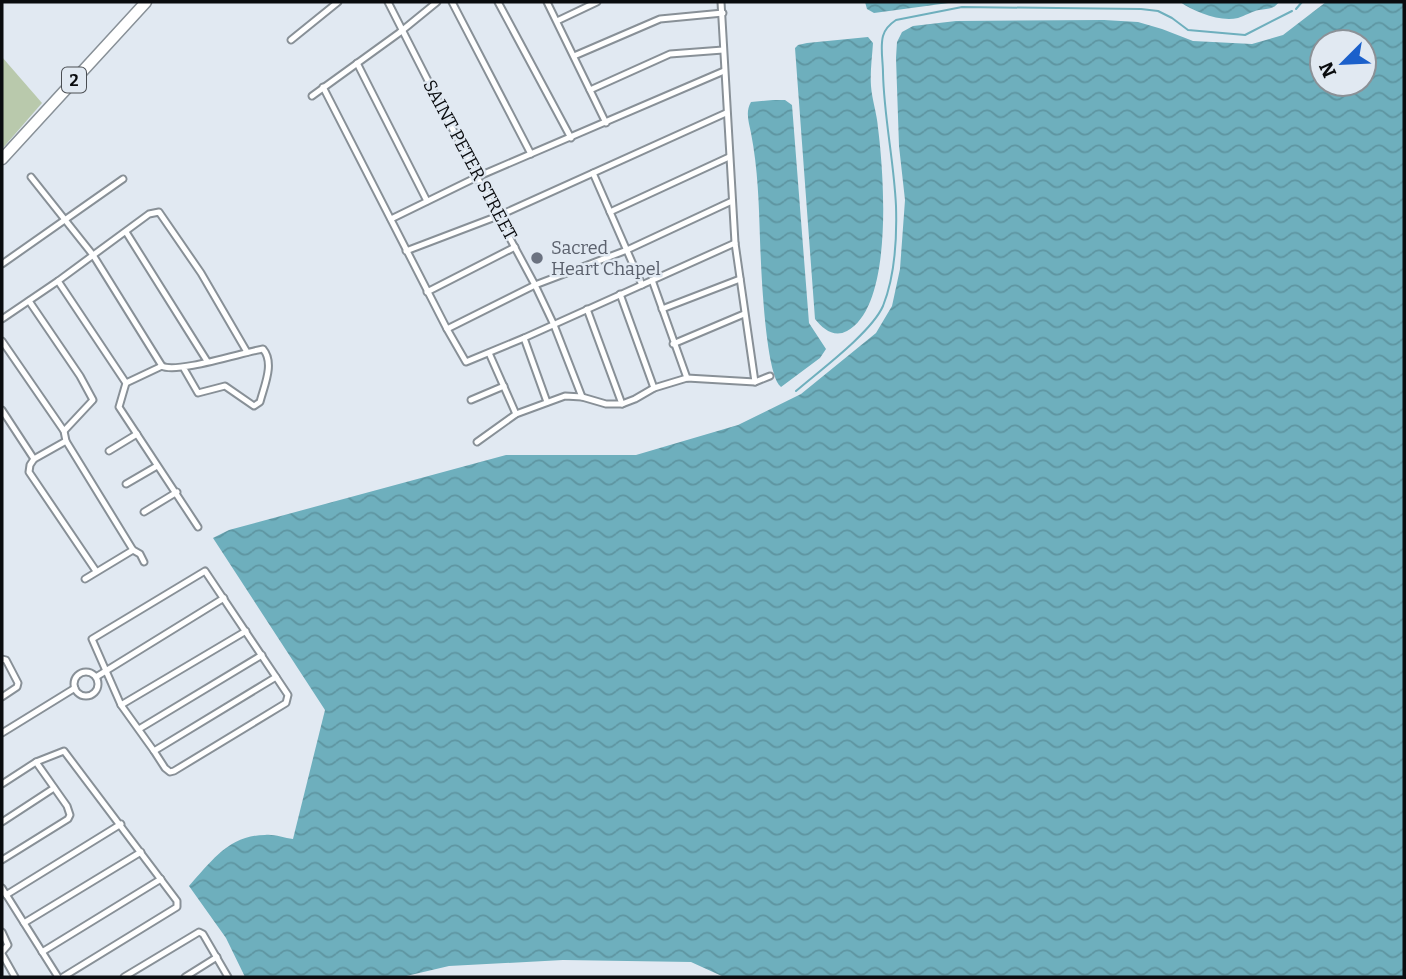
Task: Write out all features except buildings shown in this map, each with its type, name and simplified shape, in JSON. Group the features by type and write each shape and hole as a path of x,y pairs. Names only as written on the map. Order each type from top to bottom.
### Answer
{"highway":[{"name":"2","path":"2,159 146,2"}],"street":[{"path":"290,40 338,2"},
{"name":"SAINT PETER STREET","path":"388,2 535,285 582,397"},
{"path":"312,96 438,2"},
{"path":"452,2 531,154"},
{"path":"498,2 571,138"},
{"path":"547,2 606,122"},
{"path":"557,21 597,2"},
{"path":"721,2 735,243 755,382"},
{"path":"574,56 660,19 723,13"},
{"path":"590,90 670,54 723,50"},
{"path":"356,63 427,201"},
{"path":"391,219 477,177 724,71"},
{"path":"323,87 464,361 468,362 554,325 735,243"},
{"path":"406,251 498,216 726,113"},
{"path":"610,212 729,158"},
{"path":"593,173 642,285"},
{"path":"31,177 93,255 162,366 168,369 183,367 263,349 268,355 267,375 260,402 254,406 225,386 198,393 183,367"},
{"path":"2,264 122,179"},
{"path":"447,329 535,285 627,250 732,201"},
{"path":"2,319 151,212 161,213 201,273 247,352"},
{"path":"126,232 207,361"},
{"path":"427,292 515,247"},
{"path":"662,309 740,279"},
{"path":"652,280 687,378"},
{"path":"58,281 126,383"},
{"path":"620,295 654,388"},
{"path":"29,301 80,376 93,400 64,431"},
{"path":"587,309 622,404"},
{"path":"673,344 744,314"},
{"path":"524,338 547,402"},
{"path":"2,341 64,431 66,441 133,550 140,554 144,562"},
{"path":"489,353 516,414"},
{"path":"162,366 126,383 119,407 198,527"},
{"path":"477,442 516,414 565,396 582,397 606,404 622,404 654,388 687,378 755,382 770,376"},
{"path":"471,400 504,387"},
{"path":"2,410 34,459"},
{"path":"109,451 136,434"},
{"path":"66,441 34,459 29,472 96,571"},
{"path":"126,484 157,466"},
{"path":"144,512 177,492"},
{"path":"85,579 133,550"},
{"path":"202,571 208,573 246,631 288,695 286,704 170,772 121,705 93,642 96,636 202,571"},
{"path":"96,677 223,598"},
{"path":"121,705 246,631"},
{"path":"139,729 262,655"},
{"path":"2,659 6,660 18,683 17,687 2,697"},
{"path":"82,672 90,672 96,677 98,689 92,695 84,696 75,688 76,677 82,672"},
{"path":"154,751 276,677"},
{"path":"2,733 75,688"},
{"path":"2,784 36,762 64,751 177,901 177,907 64,977"},
{"path":"2,860 68,819 70,815 67,806 36,762"},
{"path":"2,822 54,788"},
{"path":"6,895 121,824"},
{"path":"24,923 141,852"},
{"path":"42,952 161,879"},
{"path":"2,888 58,977"},
{"path":"2,932 8,945 2,953 15,977"},
{"path":"124,977 200,932 228,977"},
{"path":"188,977 217,957"}],"green space":[{"path":"2,57 42,103 2,149"}],"water":[{"path":"865,2 956,2 874,13 867,9"},
{"path":"1180,2 1279,2 1272,8 1238,18 1223,19"},
{"path":"1326,2 1404,2 1404,977 724,977 691,962 563,960 449,966 402,977 245,977 226,938 189,886 213,859 241,840 268,835 293,839 325,710 213,538 229,530 506,455 636,455 738,425 801,394 876,333 892,306 900,269 905,200 899,146 897,42 902,32 913,26 956,21 1104,20 1138,22 1193,41 1252,44 1283,35"},
{"path":"868,37 873,43 871,86 882,176 879,268 873,295 862,317 847,331 833,333 815,319 795,48 807,43"},
{"path":"785,100 792,105 809,323 826,349 820,358 781,387 771,362 768,342 757,173 748,114 751,102"}],"waterway":[{"path":"1296,9 1302,2"},
{"path":"796,391 868,328 883,306 890,282 896,206 885,106 882,40 886,28 892,23 962,7 1141,9 1158,11 1188,30 1245,35 1292,11"}],"place":[{"name":"Sacred Heart Chapel","path":"537,258"}]}
